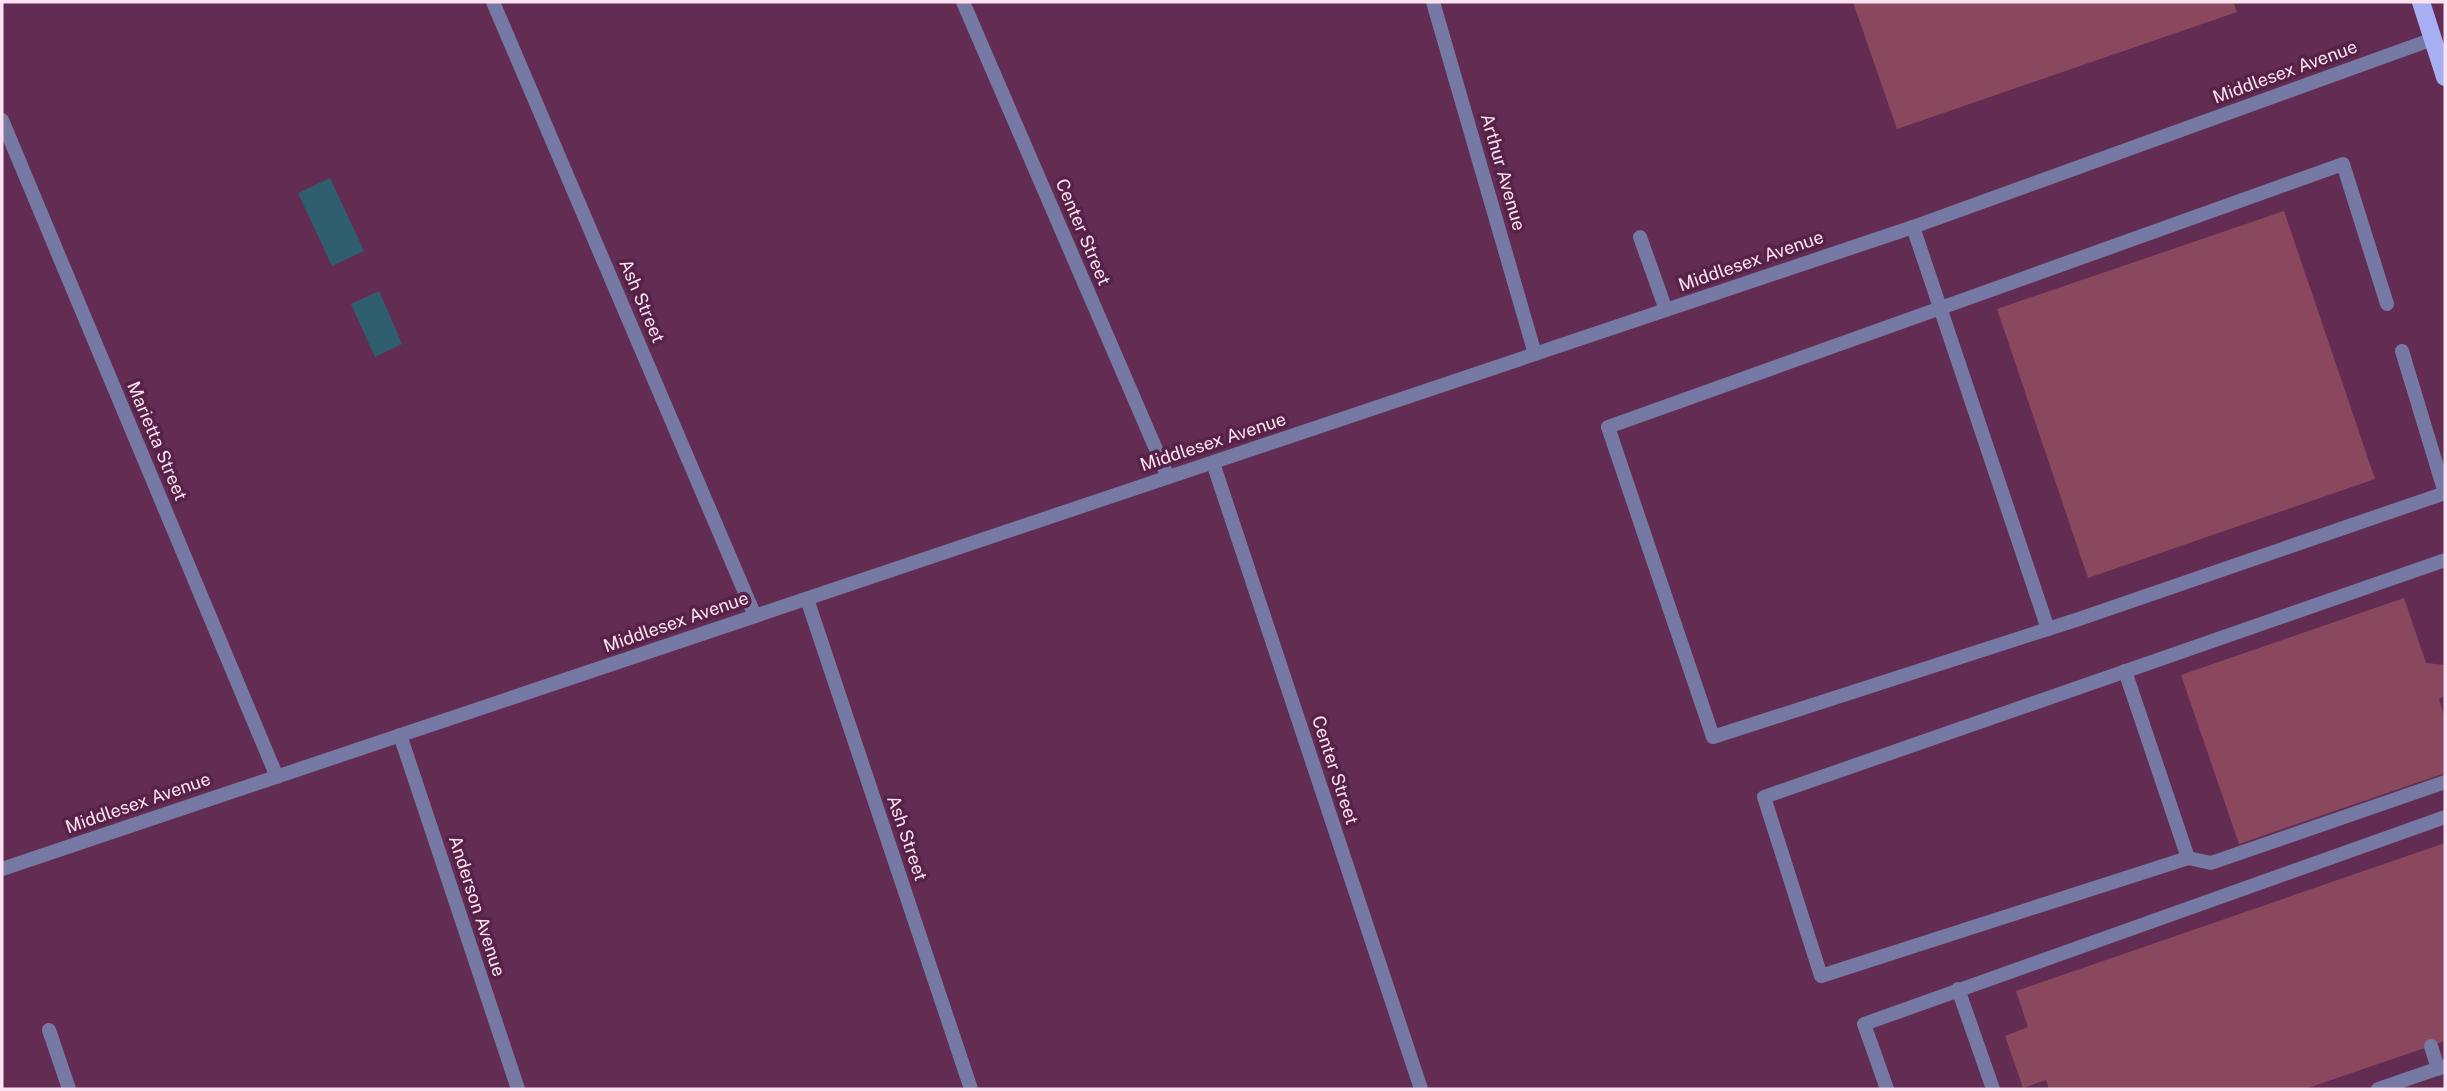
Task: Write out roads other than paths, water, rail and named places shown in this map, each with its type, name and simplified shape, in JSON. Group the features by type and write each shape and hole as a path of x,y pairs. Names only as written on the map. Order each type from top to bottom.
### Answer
{"main road":[{"path":"2421,2 2439,38 2445,77"}],"street":[{"name":"Ash Street","path":"493,2 755,616"},
{"name":"Center Street","path":"963,2 1168,477"},
{"name":"Arthur Avenue","path":"1433,2 1535,354"},
{"name":"Middlesex Avenue","path":"2,869 1913,227 2439,38"},
{"name":"Marietta Street","path":"2,120 277,777"},
{"path":"2386,304 2343,164 1608,427 1713,737 2048,629 2445,493 2402,351"},
{"path":"1913,227 2048,629"},
{"path":"1640,237 1666,310"},
{"name":"Center Street","path":"1213,463 1421,1089"},
{"path":"2445,560 1764,797 1821,975 2188,858 2211,863 2445,782"},
{"name":"Ash Street","path":"807,599 971,1089"},
{"path":"2125,671 2188,858"},
{"name":"Anderson Avenue","path":"400,736 518,1089"},
{"path":"1887,1089 1864,1024 2445,817"},
{"path":"1958,989 1993,1089"},
{"path":"49,1030 69,1089"},
{"path":"2378,1089 2442,1068 2431,1046"}],"water":[{"path":"330,178 364,251 332,266 298,193"},
{"path":"379,291 402,344 375,357 351,304"}]}
